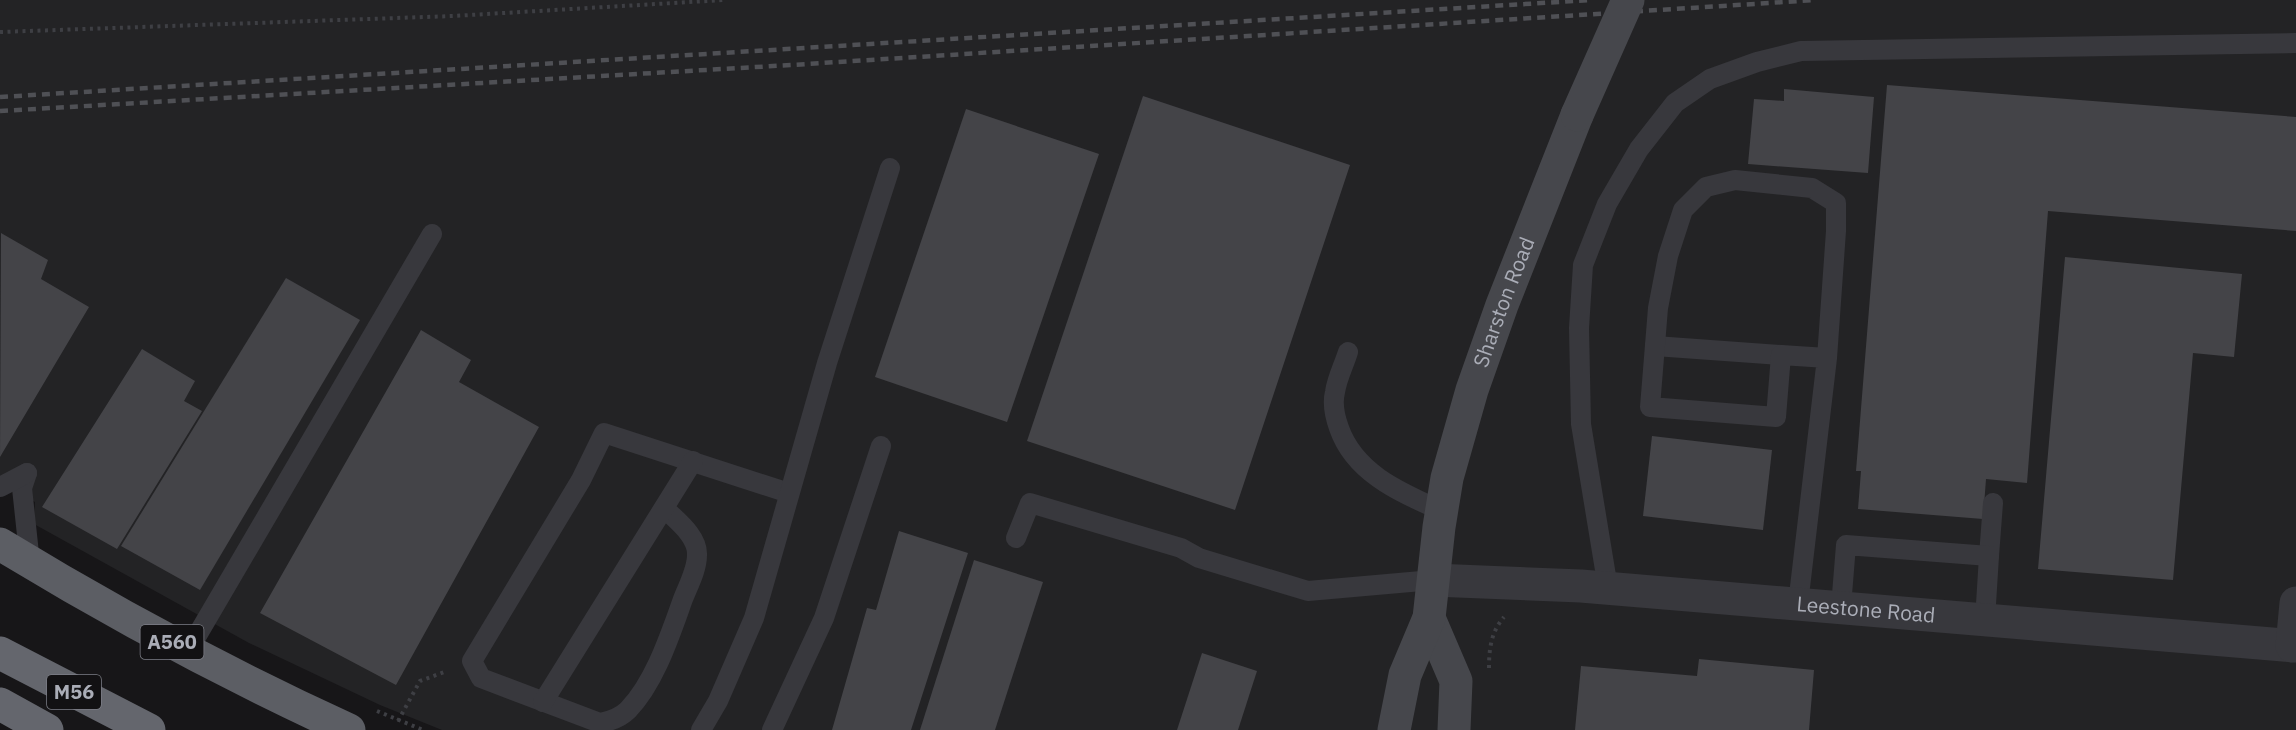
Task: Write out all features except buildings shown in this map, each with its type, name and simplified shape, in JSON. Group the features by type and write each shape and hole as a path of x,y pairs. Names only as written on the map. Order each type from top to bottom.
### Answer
{"highway":[{"name":"A560","path":"0,544 188,651 258,688 349,730"},
{"name":"M56","path":"0,653 149,730"},
{"name":"M56","path":"0,705 47,730"}],"main road":[{"name":"Sharston Road","path":"1394,730 1405,675 1429,618 1447,478 1472,390 1502,305 1577,115 1628,0"},
{"name":"Sharston Road","path":"1429,618 1456,681 1454,730"}],"street":[{"name":"Leestone Road","path":"1433,580 1608,588 2294,646"},
{"path":"2294,646 2296,603"}],"lane":[{"path":"1608,588 1581,424 1579,328 1583,265 1606,204 1639,148 1676,103 1710,79 1757,62 1801,51 2296,43"},
{"path":"701,730 718,701 754,618 827,363 890,168"},
{"path":"1781,355 1776,417 1650,406 1658,308 1668,256 1683,210 1706,187 1735,180 1812,188 1836,203 1827,358 1798,604"},
{"path":"188,651 432,234"},
{"path":"1655,346 1827,358"},
{"path":"1348,352 1334,393 1335,416 1343,438 1359,461 1373,474 1407,496 1442,511"},
{"path":"664,508 687,529 698,554 664,651 640,694 627,711 614,721 600,723 481,678 472,661 581,480 604,434 789,493"},
{"path":"772,730 824,618 881,446"},
{"path":"543,702 693,461"},
{"path":"0,487 27,473 22,488 30,563"},
{"path":"1016,538 1030,503 1181,548 1199,558 1308,591 1433,580"},
{"path":"1985,620 1993,503"},
{"path":"1841,608 1846,545 1989,556"}],"path":[{"path":"0,33 453,16 724,0"},
{"path":"1489,670 1489,650 1496,626 1510,610 1514,584"},
{"path":"398,721 420,681 472,661"}],"shaded area":[{"path":"0,0 2296,0 2296,730 442,730 380,705 249,643 34,524 35,502 0,482"}],"railway":[{"path":"0,97 1591,0"},
{"path":"0,111 791,65 1816,0"}]}
